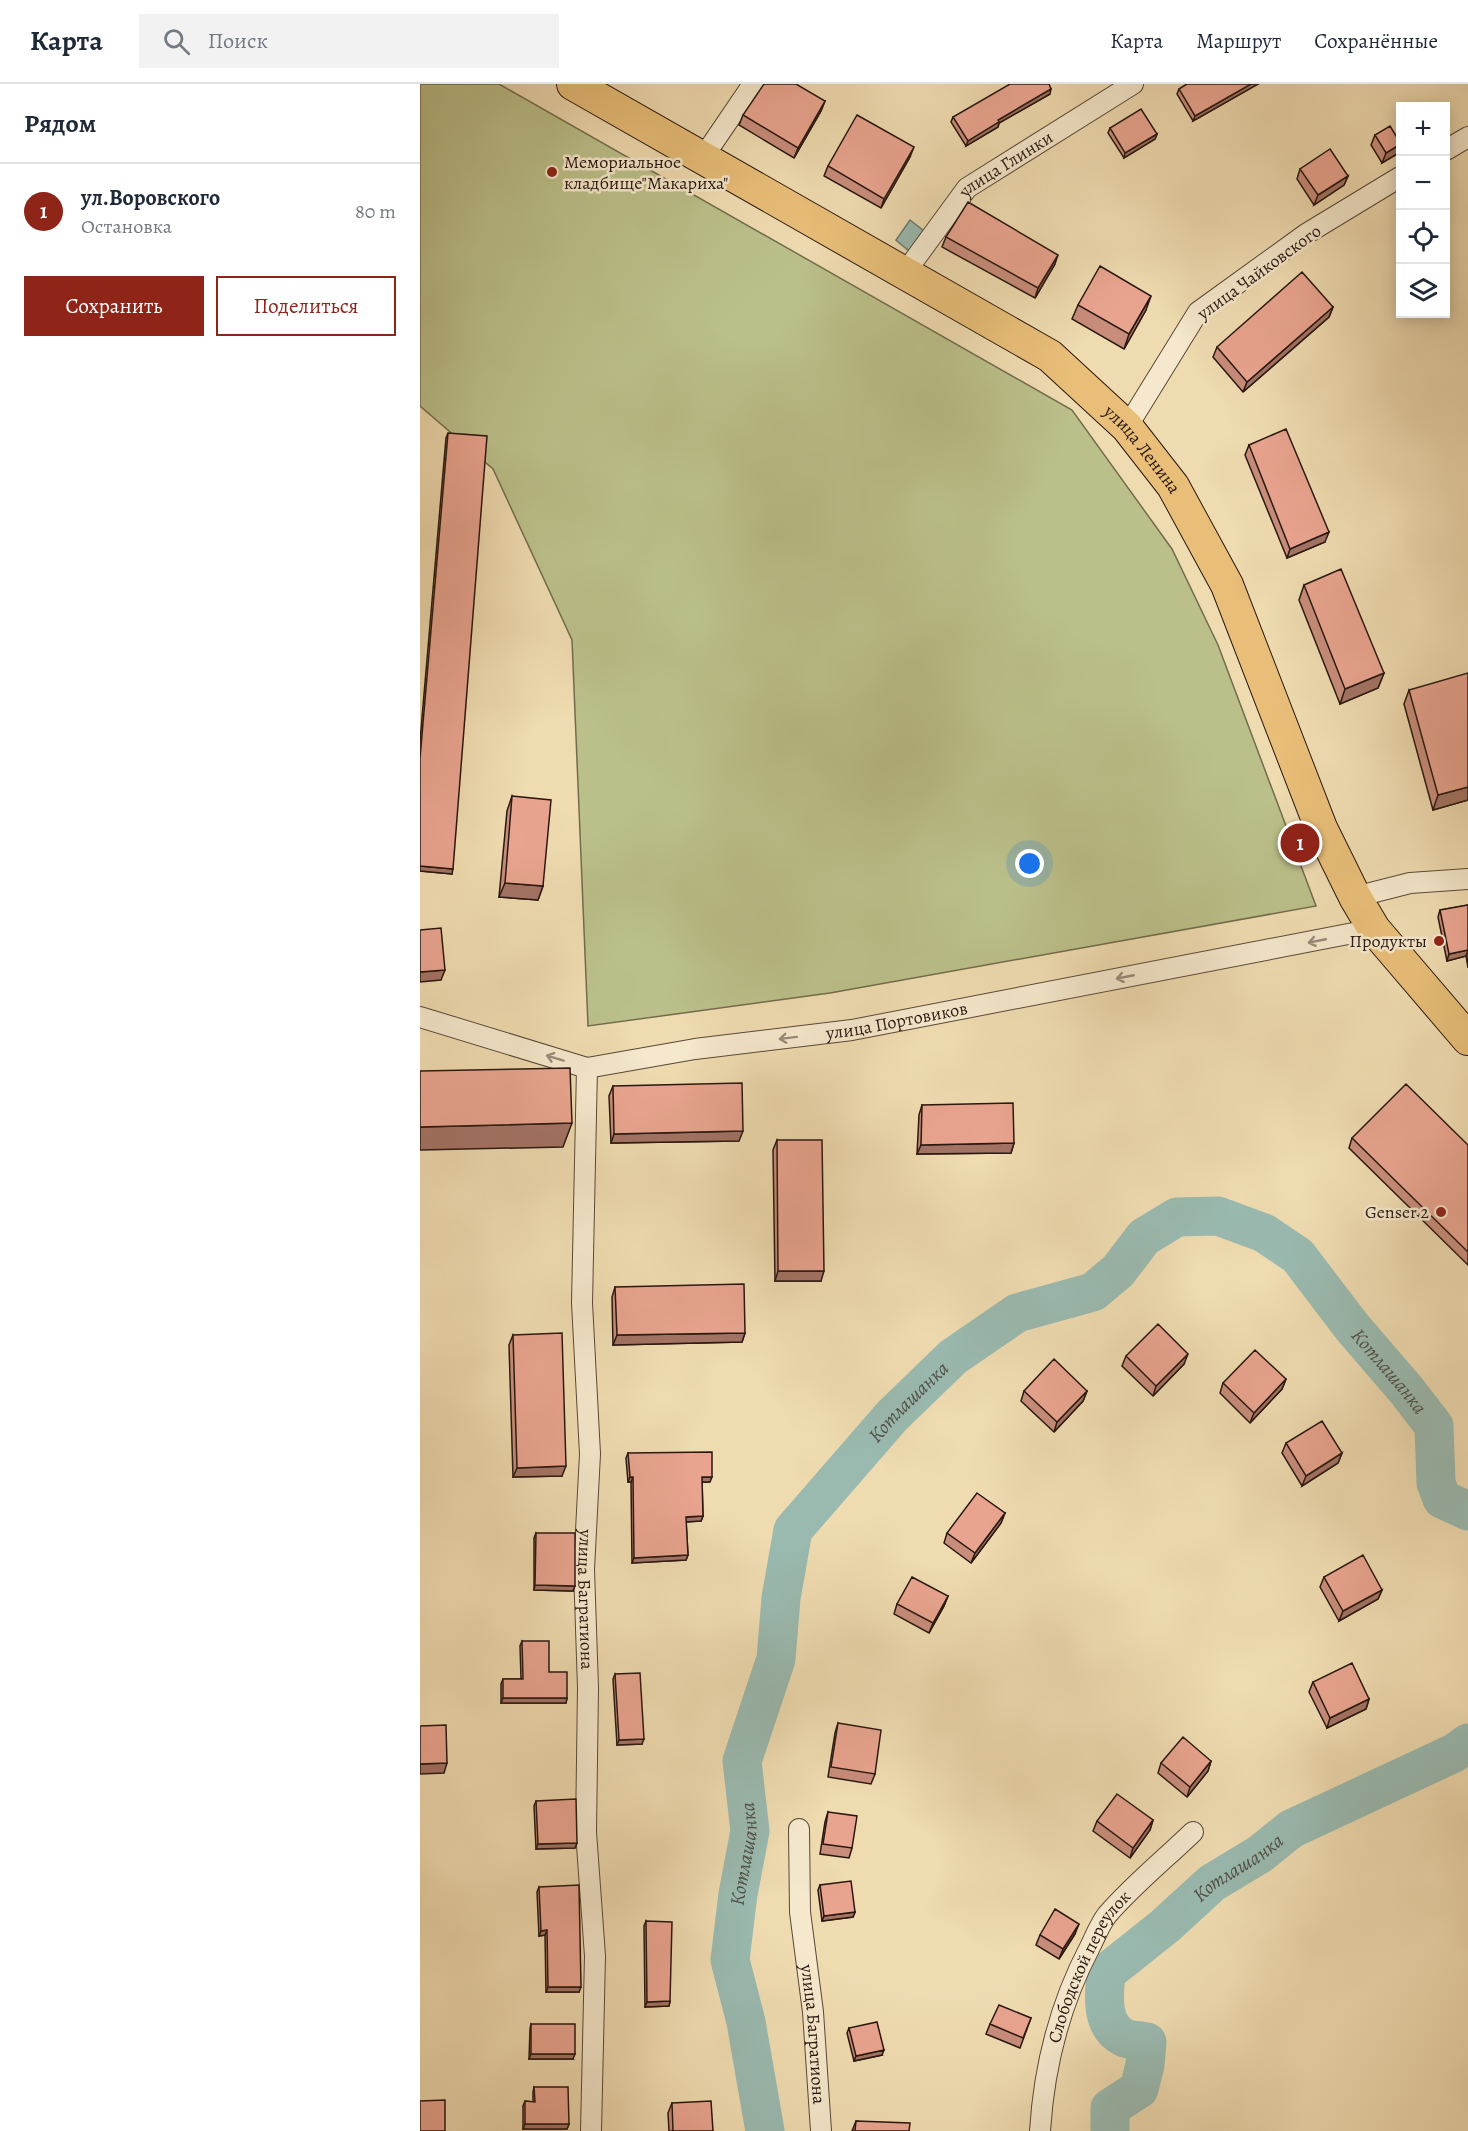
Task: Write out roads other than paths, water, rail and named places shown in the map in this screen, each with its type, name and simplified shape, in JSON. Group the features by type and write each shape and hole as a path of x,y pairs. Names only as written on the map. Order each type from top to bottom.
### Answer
{"main road":[{"name":"улица Ленина","path":"573,84 1050,356 1127,427 1173,486 1227,585 1321,828 1354,897 1374,928 1451,1022 1468,1039"}],"street":[{"path":"702,159 753,84"},
{"name":"улица Глинки","path":"904,274 968,188 1133,84"},
{"path":"1450,148 1468,137"},
{"name":"улица Чайковского","path":"1127,427 1198,312 1306,234 1396,180"},
{"path":"1354,897 1410,884 1468,879"},
{"name":"улица Портовиков","path":"420,1017 587,1068 695,1049 852,1030 1374,928"},
{"name":"улица Багратиона","path":"587,1068 582,1303 590,1454 584,1569 588,1688 586,1832 595,1956 591,2131"},
{"name":"улица Багратиона","path":"799,1828 800,1912 813,2012 821,2131"},
{"name":"Слободской переулок","path":"1040,2131 1042,2104 1054,2039 1073,1980 1105,1917 1132,1888 1193,1832"}],"water":[{"path":"910,220 924,231 910,252 896,240"}],"waterway":[{"name":"Котлашанка","path":"765,2131 746,2022 730,1960 738,1894 750,1831 742,1761 776,1659 781,1598 793,1530 892,1416 953,1357 1017,1313 1093,1292 1118,1271 1144,1237 1177,1217 1218,1216 1264,1233 1298,1256 1352,1327 1434,1426 1436,1483 1442,1499 1468,1511"},
{"name":"Котлашанка","path":"1110,2131 1110,2108 1139,2089 1145,2065 1147,2042 1125,2038 1110,2025 1105,2008 1106,1973 1165,1926 1212,1883 1260,1854 1291,1829 1454,1753 1468,1743"}],"place":[{"name":"Мемориальное кладбище\"Макариха\"","path":"552,172"},
{"name":"ул.Воровского","path":"1300,843"},
{"name":"Продукты","path":"1439,941"},
{"name":"Genser 2","path":"1441,1212"}]}
